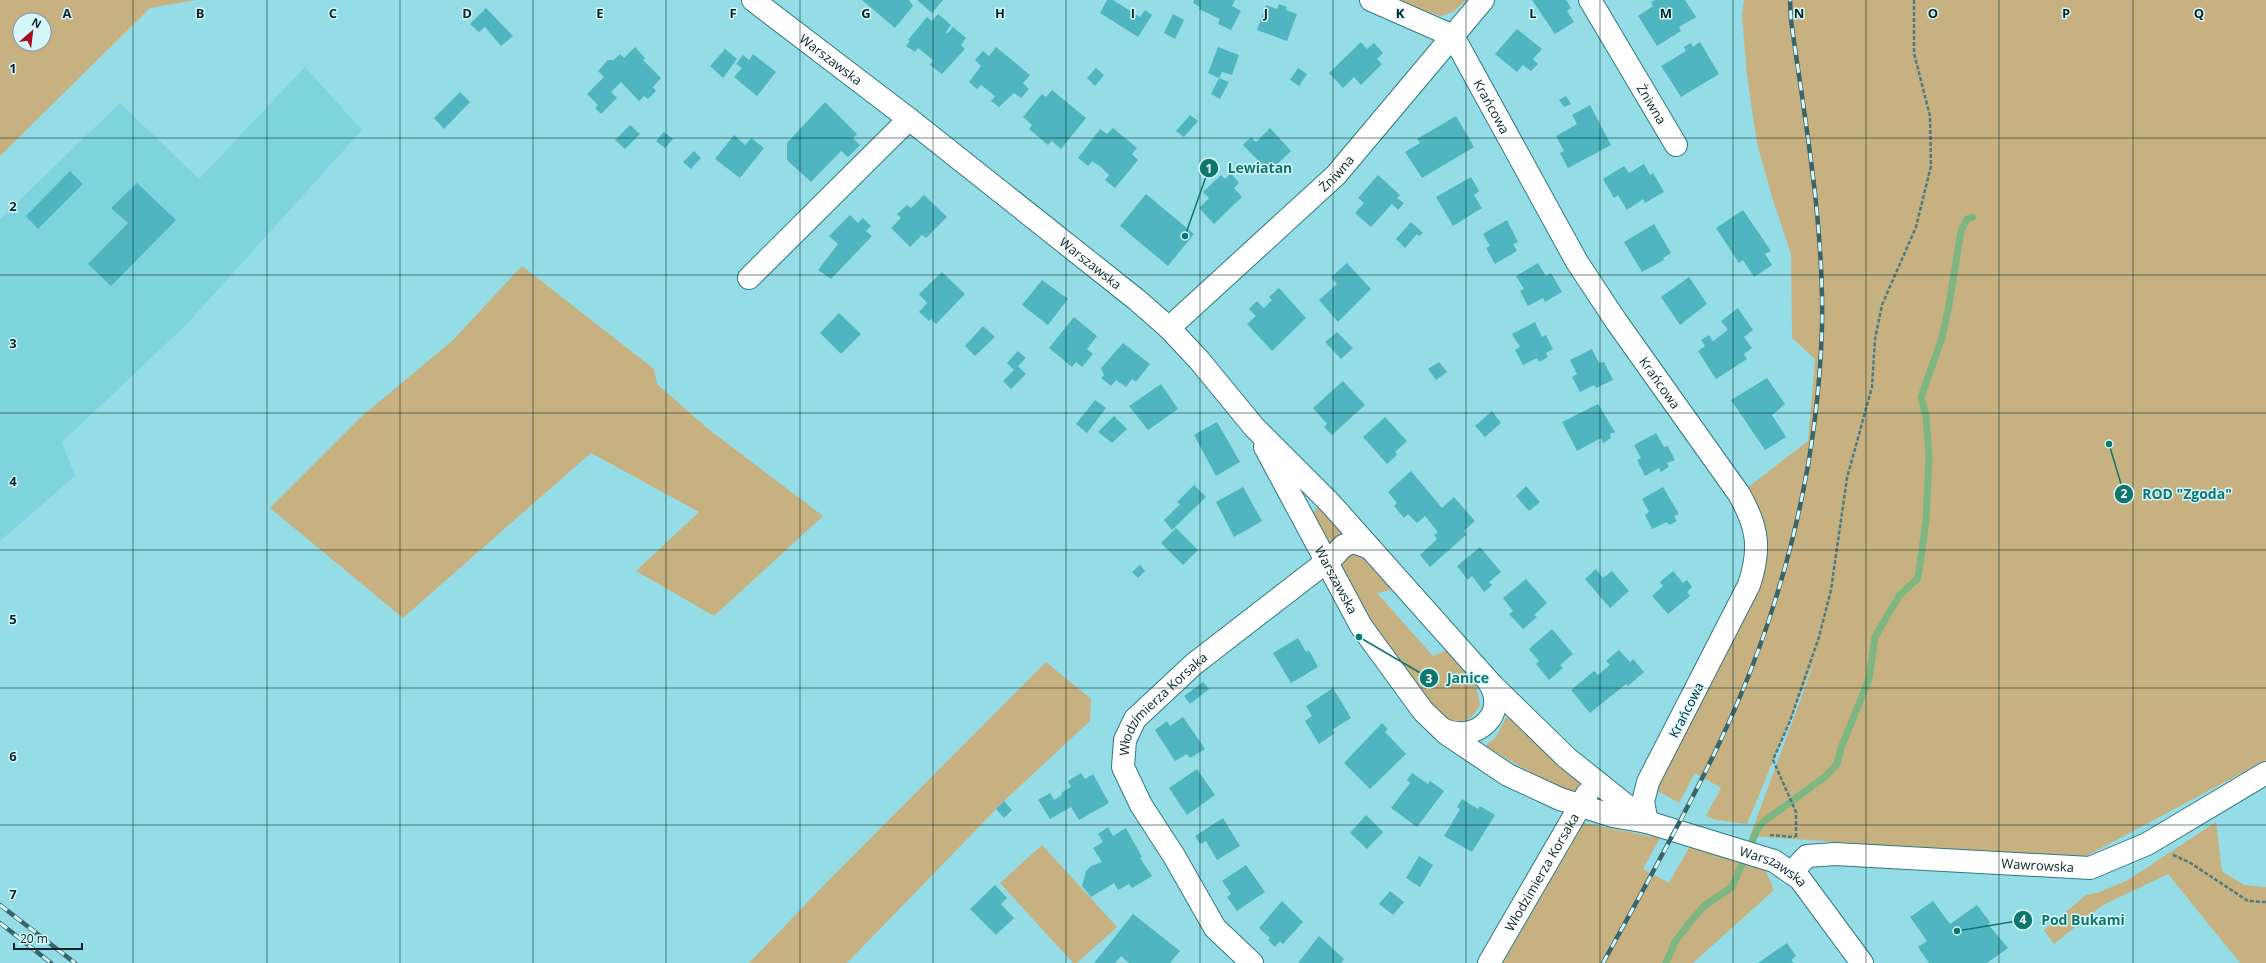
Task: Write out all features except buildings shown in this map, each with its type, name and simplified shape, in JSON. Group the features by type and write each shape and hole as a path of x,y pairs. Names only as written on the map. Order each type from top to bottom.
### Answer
{"street":[{"name":"Warszawska","path":"753,0 909,119 1137,300 1169,328 1199,360 1254,427 1330,503 1490,683 1495,700 1490,717 1485,725 1469,734 1460,734 1451,733 1435,723"},
{"path":"1371,0 1453,36"},
{"name":"Żniwna","path":"1169,328 1336,176 1483,0"},
{"name":"Żniwna","path":"1590,0 1676,145"},
{"name":"Krańcowa","path":"1453,36 1576,262 1739,494 1754,525 1757,557 1749,585 1648,782 1643,802 1647,822"},
{"path":"749,278 909,119"},
{"name":"Warszawska","path":"1254,427 1361,626 1423,712 1435,723 1477,756 1508,775 1540,791 1580,806 1647,822 1752,852 1792,872 1820,904 1862,963"},
{"name":"Włodzimierza Korsaka","path":"1252,963 1215,928 1174,856 1141,805 1123,767 1125,740 1135,719 1194,664 1326,562 1343,546 1353,542 1370,548"},
{"name":"Warszawska","path":"1484,676 1529,723 1594,781 1647,822"},
{"name":"Wawrowska","path":"1806,856 1834,854 2090,868 2147,844 2266,774"},
{"name":"Włodzimierza Korsaka","path":"1489,963 1594,781"},
{"path":"1792,872 1806,856"}],"path":[{"path":"1806,856 1802,844 1796,837 1796,812 1773,760 1790,721 1819,637 1831,590 1848,478 1872,387 1875,339 1882,305 1916,227 1931,166 1930,116 1914,53 1914,0"},
{"path":"1766,834 1796,837"},
{"path":"2147,844 2190,862 2248,901 2266,902"}],"shaded area":[{"path":"0,0 196,0 150,8 0,156"},
{"path":"1392,0 1466,0 1453,12 1441,16"},
{"path":"1744,0 2266,0 2266,760 2081,859 1750,836 1818,652 1747,824 1716,820 1706,816 1721,788 1695,773 1679,803 1656,790 1766,543 1761,512 1747,488 1808,441 1815,359 1792,338 1791,254 1772,197 1757,143 1747,76 1742,15"},
{"path":"305,67 362,130 187,324 62,442 75,476 0,541 0,219 120,103 199,179"},
{"path":"522,266 654,369 657,384 707,428 823,516 714,616 636,571 699,512 591,453 403,618 270,508 362,416 452,341"},
{"path":"1317,508 1321,508 1348,536 1336,538 1329,545 1312,515"},
{"path":"1359,550 1395,589 1377,593 1433,656 1450,649 1475,681 1480,705 1470,718 1458,722 1440,713 1425,698 1408,677 1376,627 1341,567 1341,558"},
{"path":"1046,662 1091,699 1090,721 1004,801 847,963 749,963 828,881"},
{"path":"1508,714 1581,784 1575,793 1546,781 1485,746 1496,737"},
{"path":"2216,822 2222,871 2244,885 2266,887 2266,963 2240,963 2168,874 2103,905 2054,944 2044,930 2086,895 2100,892 2128,880"},
{"path":"1584,823 1660,838 1643,869 1669,883 1690,846 1765,868 1774,890 1693,963 1503,963"},
{"path":"1042,845 1117,927 1077,963 1073,963 1000,883"}],"waterway":[{"path":"1666,963 1675,942 1690,922 1704,906 1732,887 1757,830 1763,822 1826,776 1837,764 1841,748 1869,679 1875,637 1899,596 1918,578 1926,521 1929,457 1926,416 1921,397 1942,338 1961,231 1967,219 1973,217"}],"railway":[{"path":"1603,963 1690,802 1717,748 1739,698 1777,595 1792,542 1804,489 1813,435 1819,380 1822,326 1822,287 1817,211 1791,20 1790,0"},
{"path":"0,905 75,963"},
{"path":"0,923 51,963"}],"place":[{"name":"Lewiatan","path":"1185,236"},
{"name":"ROD \"Zgoda\"","path":"2109,444"},
{"name":"Janice","path":"1359,637"},
{"name":"Pod Bukami","path":"1957,931"}]}
